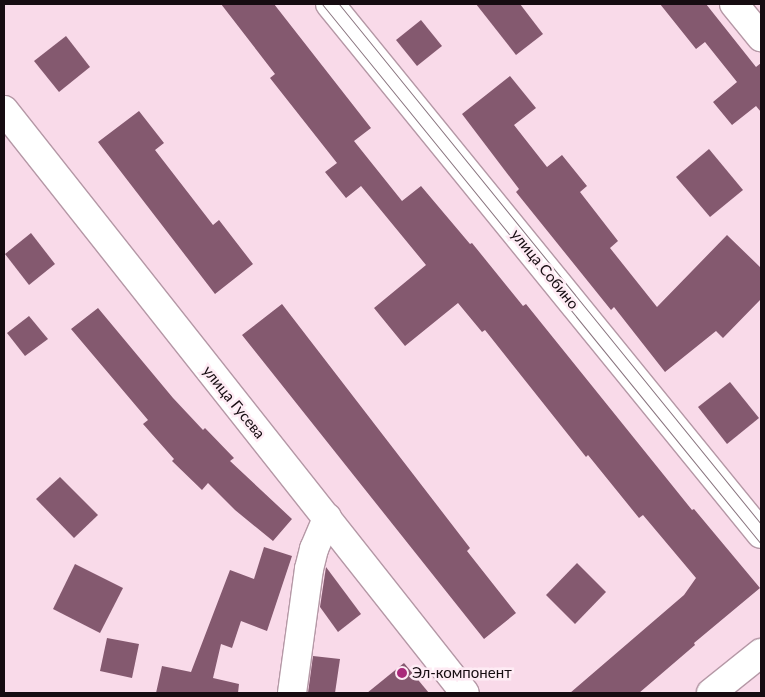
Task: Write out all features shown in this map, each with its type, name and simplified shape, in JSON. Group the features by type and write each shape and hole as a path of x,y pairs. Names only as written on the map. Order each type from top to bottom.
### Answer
{"street":[{"name":"улица Собино","path":"330,4 761,534"},
{"path":"734,4 761,37"},
{"name":"улица Гусева","path":"4,110 465,693"},
{"path":"292,693 309,569 314,549 327,518"},
{"path":"711,693 761,653"}],"building":[{"path":"221,4 274,4 371,128 354,141 402,201 421,186 470,244 472,243 523,306 526,304 692,510 694,509 760,588 694,643 695,645 639,693 570,693 684,595 696,578 643,515 639,518 588,455 586,457 485,330 482,332 458,303 405,346 374,308 426,265 361,186 346,198 325,172 337,163 270,78 275,74"},
{"path":"476,4 520,4 543,34 516,55"},
{"path":"660,4 706,4 756,67 761,63 761,112 756,106 732,125 713,102 737,82 705,42 696,49"},
{"path":"421,20 442,46 417,66 396,40"},
{"path":"66,36 90,67 59,92 34,61"},
{"path":"510,76 536,108 514,125 547,167 562,155 587,186 580,192 618,241 610,248 657,307 727,235 761,268 761,299 723,338 716,331 665,372 614,307 611,310 516,192 519,189 462,114"},
{"path":"139,111 164,143 155,150 213,225 219,220 253,264 215,294 98,142"},
{"path":"709,149 743,190 710,217 676,177"},
{"path":"31,233 55,264 29,285 5,254"},
{"path":"282,304 470,548 467,551 516,613 484,639 242,335"},
{"path":"98,308 173,398 203,430 205,428 234,458 230,461 292,519 273,541 235,510 208,483 202,490 172,461 174,459 143,424 148,420 71,329"},
{"path":"29,316 48,339 25,356 7,333"},
{"path":"730,382 759,418 727,444 698,407"},
{"path":"60,477 98,515 74,538 36,499"},
{"path":"264,547 292,556 267,631 241,621 232,648 221,644 213,678 239,684 238,693 156,693 162,666 191,672 230,570 254,579"},
{"path":"577,563 606,592 575,624 546,595"},
{"path":"75,564 123,588 100,633 53,609"},
{"path":"326,567 361,614 338,632 320,607"},
{"path":"107,638 139,644 132,678 100,671"},
{"path":"313,656 340,659 335,693 308,693"},
{"name":"Эл-компонент","path":"404,663 429,693 367,693"}],"tram line":[{"path":"322,4 761,544"},
{"path":"339,4 761,524"}],"place":[{"name":"Эл-компонент","path":"402,673"}]}
